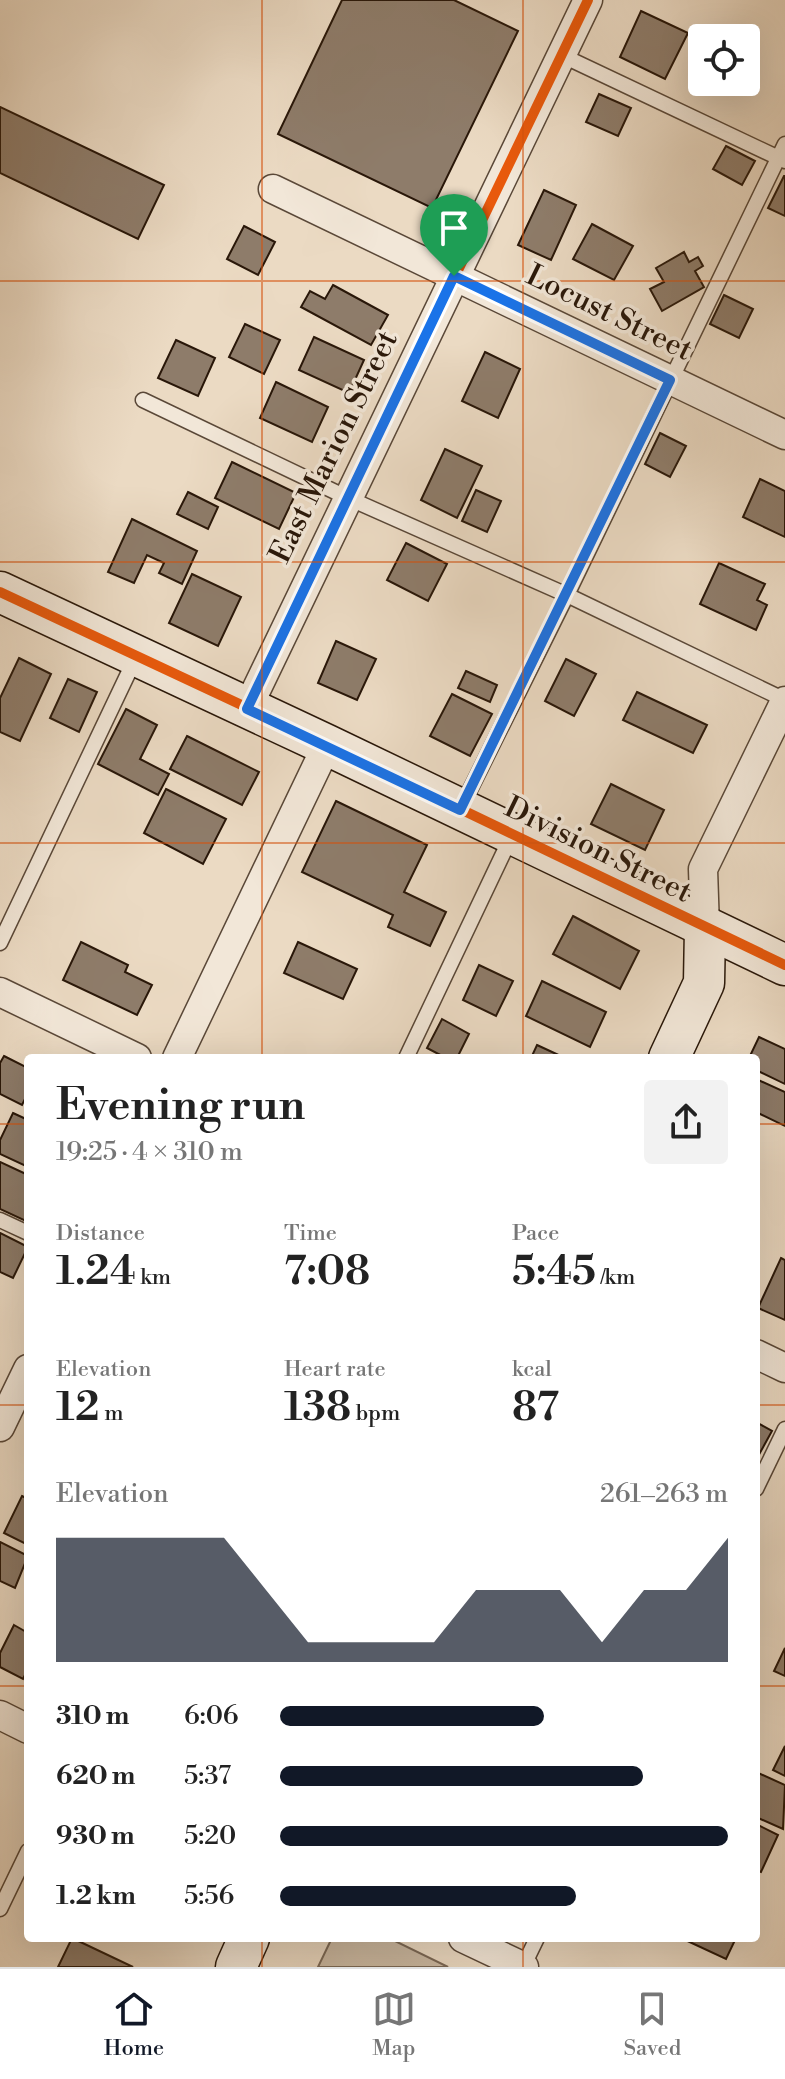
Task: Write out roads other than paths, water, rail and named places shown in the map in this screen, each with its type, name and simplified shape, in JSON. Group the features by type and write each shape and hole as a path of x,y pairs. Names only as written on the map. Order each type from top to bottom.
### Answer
{"street":[{"name":"East Marion Street","path":"247,709 588,0"},
{"name":"Locust Street","path":"273,189 785,435"},
{"name":"Division Street","path":"0,592 785,965"},
{"path":"671,1054 704,983 703,869 785,701"},
{"path":"179,1054 327,745"},
{"path":"0,992 129,1054"},
{"path":"760,1356 785,1368"},
{"path":"0,1427 24,1377"},
{"path":"0,1715 24,1727"},
{"path":"236,1967 247,1942"},
{"path":"471,1942 524,1967"}],"lane":[{"path":"460,810 783,154 561,55"},
{"path":"143,400 348,498 567,595 785,701"},
{"path":"0,943 136,657"},
{"path":"408,1054 513,835"},
{"path":"0,1220 24,1231"},
{"path":"760,1481 785,1429"},
{"path":"0,1909 24,1859"},
{"path":"524,1967 535,1942"}]}
